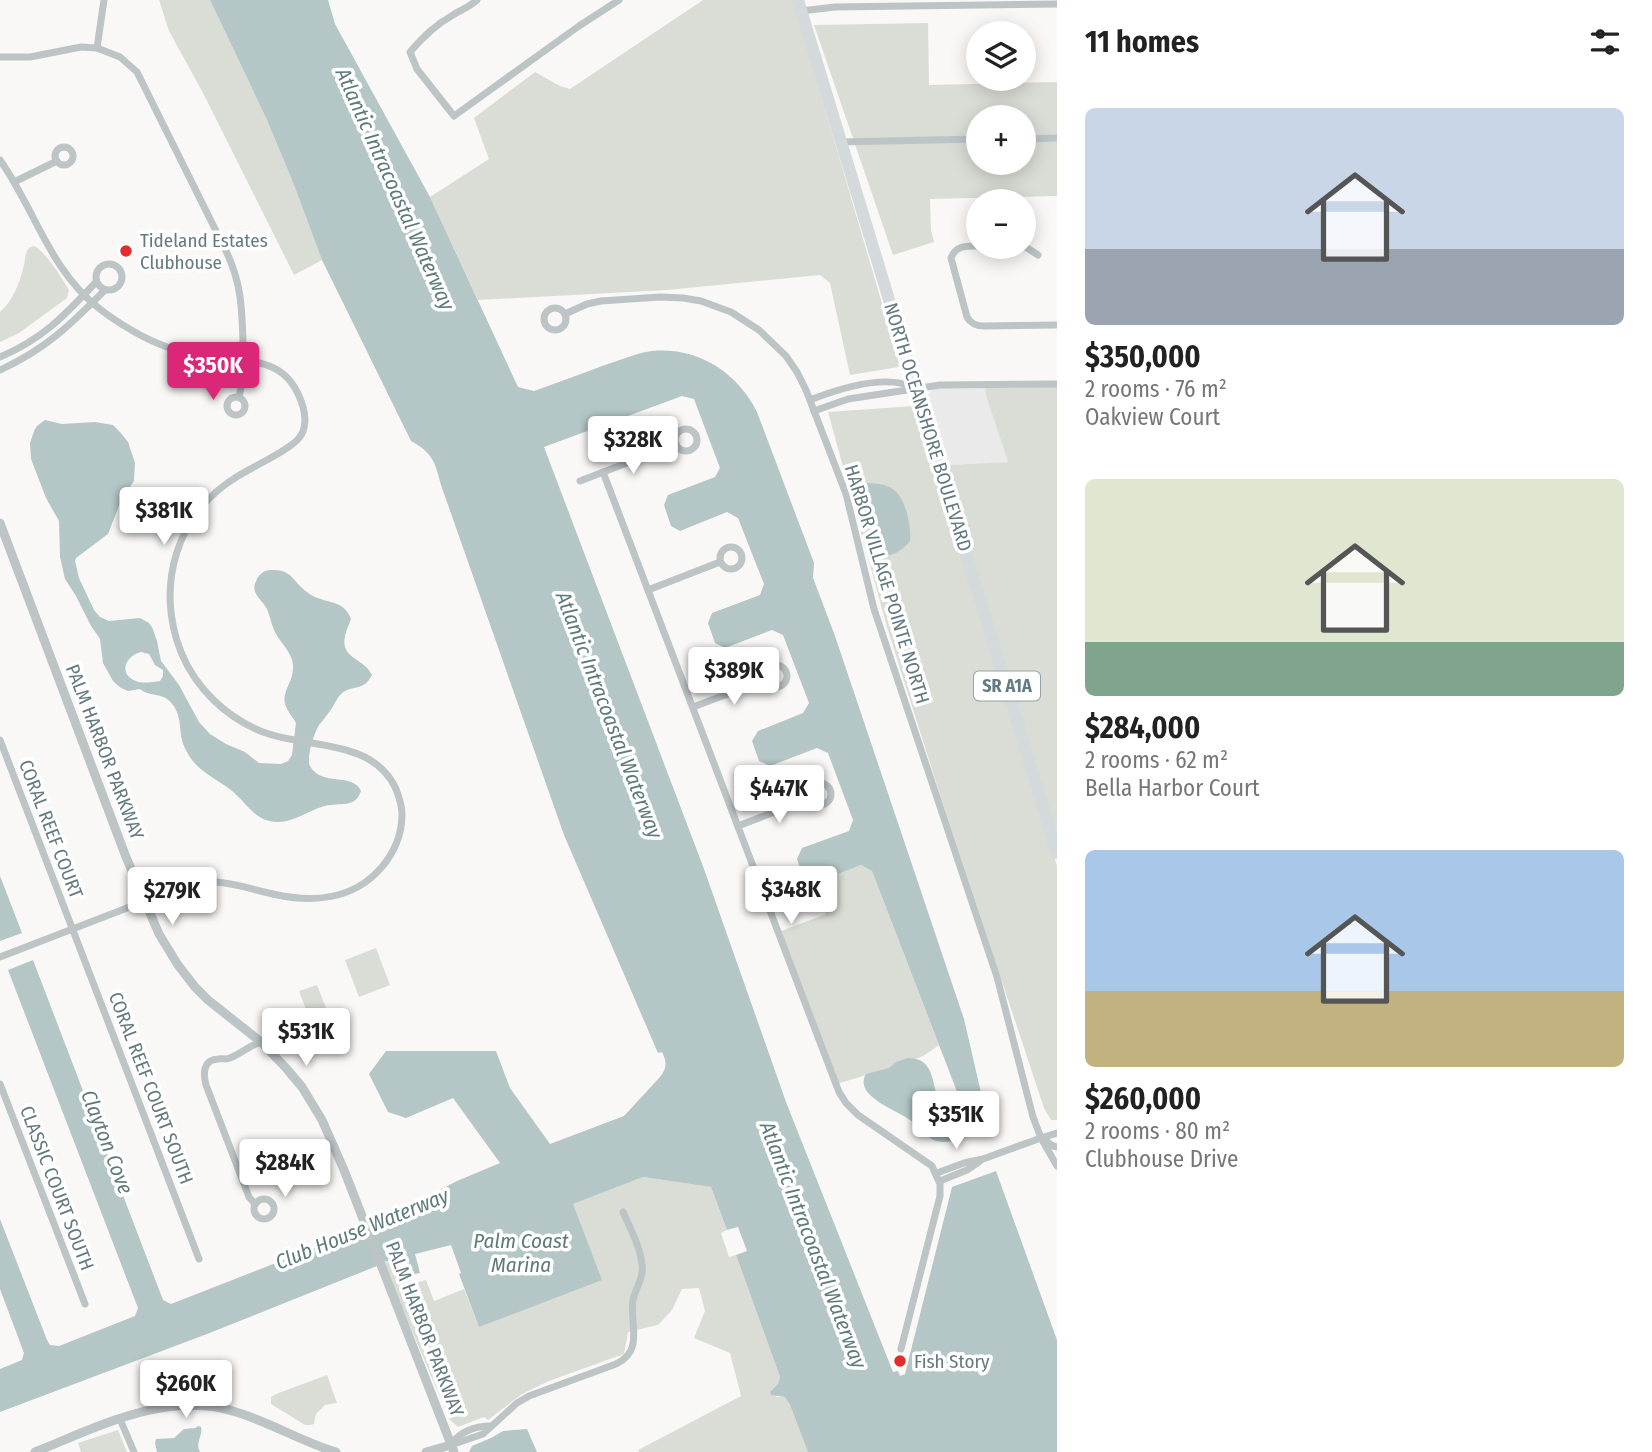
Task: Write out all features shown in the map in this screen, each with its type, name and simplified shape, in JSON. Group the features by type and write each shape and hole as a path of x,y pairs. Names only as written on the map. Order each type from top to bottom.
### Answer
{"main road":[{"name":"NORTH OCEANSHORE BOULEVARD","path":"799,5 1057,853"}],"street":[{"path":"97,48 104,0"},
{"path":"477,0 427,32 410,52 416,69 454,116 619,0"},
{"path":"799,5 835,7 1057,4"},
{"path":"0,57 30,57 81,47 97,48 111,52 134,68 237,276 242,301 243,360 239,397"},
{"path":"1036,139 1057,138"},
{"path":"841,142 966,139"},
{"path":"0,160 59,265 92,303 132,331 164,346 198,355 271,366 290,382 303,407 305,421 301,436 225,484 197,512 185,532 170,579 169,597 174,628 188,667 213,700 236,718 263,732 355,752 371,760 389,777 398,794 402,811 399,835 390,856 374,875 351,891 320,899 294,898 211,882 182,887 0,957"},
{"path":"14,182 57,160"},
{"path":"966,247 954,252 951,258 967,317 973,324 1057,325"},
{"path":"0,357 48,330 96,282 96,273 102,265 111,263 118,268 122,275 120,284 105,290 50,342 23,360 0,370"},
{"path":"96,282 105,290"},
{"name":"HARBOR VILLAGE POINTE NORTH","path":"565,314 593,302 649,298 683,298 712,304 751,324 773,342 797,372 849,502 874,609 997,977 1041,1138 1057,1166"},
{"path":"810,400 838,389 875,383 900,382 915,388"},
{"path":"814,411 848,399 940,384 1057,384"},
{"path":"580,481 676,444"},
{"path":"603,472 841,1096 858,1115 930,1164 938,1177 940,1196 901,1349"},
{"name":"PALM HARBOR PARKWAY","path":"0,523 144,901 165,945 195,987 261,1042 294,1077 322,1120 452,1448"},
{"path":"648,590 720,562"},
{"path":"693,707 765,680"},
{"name":"CORAL REEF COURT","path":"0,740 73,929"},
{"path":"738,825 810,798"},
{"name":"CORAL REEF COURT SOUTH","path":"73,929 200,1259"},
{"path":"255,1204 249,1197 206,1085 204,1073 206,1065 212,1060 230,1058 261,1042"},
{"name":"CLASSIC COURT SOUTH","path":"0,1084 85,1304"},
{"path":"938,1177 967,1170 983,1159 1057,1133"},
{"path":"1041,1138 1057,1147"},
{"path":"426,1452 452,1448 483,1434 517,1403 529,1396 616,1364 625,1358 635,1338 633,1302 643,1269 623,1212"},
{"path":"35,1452 120,1419 179,1405 221,1408 253,1418 315,1448 330,1451"},
{"path":"120,1419 134,1452"}],"shaded area":[{"path":"159,0 210,0 267,120 322,260 294,275 169,31"},
{"path":"703,0 793,0 899,367 850,375 830,283 820,275 667,290 478,300 430,197 489,159 474,118 535,72 570,89"},
{"path":"928,23 929,85 966,84 966,91 1036,91 1036,82 1057,82 1057,196 1036,196 1036,189 966,189 966,198 930,199 934,242 893,255 814,25"},
{"path":"34,246 48,259 69,290 67,298 19,333 0,342 0,312 15,291 26,254 29,248"},
{"path":"942,386 985,386 1008,462 948,465 927,400 932,390"},
{"path":"985,386 1057,387 1057,841 959,515 948,465 1008,462"},
{"path":"914,406 952,518 1057,866 1057,1120 1051,1120 1044,1108 941,798 887,627 828,412"},
{"path":"861,865 872,871 939,1045 921,1057 900,1061 890,1068 833,1085 776,933 826,914 815,883"},
{"path":"376,948 390,985 359,997 345,960"},
{"path":"317,985 331,1021 313,1028 299,991"},
{"path":"643,1177 711,1187 727,1230 721,1233 729,1257 736,1255 780,1377 776,1397 785,1397 790,1405 808,1452 638,1450 741,1396 730,1353 694,1338 705,1311 699,1288 682,1289 672,1310 658,1325 628,1332 624,1354 549,1381 522,1394 488,1420 484,1417 458,1427 450,1420 383,1263 406,1258 411,1284 426,1280 434,1301 464,1289 479,1327 572,1204"},
{"path":"327,1375 337,1403 325,1405 316,1414 314,1424 305,1425 271,1404 271,1397 276,1394"},
{"path":"118,1430 127,1452 81,1452 78,1443"}],"water":[{"path":"210,0 328,0 335,24 430,197 518,387 534,391 634,355 669,351 685,353 714,365 739,385 749,398 757,412 814,563 813,578 964,1019 982,1097 961,1102 872,871 861,865 815,883 804,879 797,859 802,848 849,831 853,820 828,753 817,748 770,766 759,761 752,741 758,731 803,713 809,703 783,635 772,630 725,648 715,643 708,623 712,613 760,595 764,584 738,518 727,512 680,531 671,526 664,505 668,495 715,477 720,468 694,399 682,396 544,447 704,869 786,1102 893,1372 898,1371 900,1376 905,1374 952,1187 996,1171 1057,1340 1057,1452 808,1452 785,1397 771,1395 770,1392 778,1384 780,1377 736,1255 747,1251 738,1227 727,1230 711,1187 643,1177 573,1204 602,1280 479,1327 451,1245 415,1254 420,1273 410,1275 406,1258 383,1262 369,1226 457,1181 500,1163 453,1098 406,1118 388,1112 369,1074 386,1051 496,1051 510,1088 550,1144 624,1116 660,1077 665,1062 662,1052 658,1053 564,835 435,464 429,454 411,441 322,260 267,120"},
{"path":"45,420 62,424 95,422 113,425 128,442 135,463 134,481 122,498 108,534 76,558 79,578 100,617 109,621 140,618 149,623 157,641 161,661 179,685 199,722 210,734 226,744 245,752 259,763 281,764 288,761 292,755 296,723 284,698 292,677 293,664 274,630 267,609 254,589 259,576 268,570 279,570 292,577 313,596 343,607 351,619 345,636 346,649 372,675 365,684 347,690 338,697 317,729 309,762 321,776 357,785 361,791 355,800 346,804 325,806 284,821 263,819 193,761 182,741 176,710 169,701 140,689 128,691 113,681 103,663 100,639 65,579 60,557 59,521 46,498 31,459 30,443 37,426","holes":["141,652 149,654 155,665 163,670 160,681 141,682 130,678 125,670 131,657"]},
{"path":"867,483 893,489 901,498 907,513 910,541 893,554 881,554 877,548 863,488"},
{"path":"0,876 22,933 0,941"},
{"path":"33,960 163,1300 171,1304 363,1229 377,1266 0,1412 0,1369 22,1360 24,1353 0,1289 0,1219 50,1345 59,1346 135,1316 138,1308 8,970"},
{"path":"908,1058 917,1059 928,1068 940,1104 961,1126 958,1139 944,1142 932,1139 910,1120 878,1102 866,1089 866,1074 889,1068"},
{"path":"201,1427 198,1445 200,1452 157,1452 156,1439 174,1438 184,1429"},
{"path":"527,1429 537,1452 469,1452 472,1446 503,1431"}],"place":[{"name":"Tideland Estates Clubhouse","path":"126,251"},
{"name":"Fish Story","path":"900,1361"}],"water label":[{"name":"Atlantic Intracoastal Waterway","path":"395,189"},
{"name":"Atlantic Intracoastal Waterway","path":"609,715"},
{"name":"Clayton Cove","path":"107,1142"},
{"name":"Club House Waterway","path":"362,1229"},
{"name":"Atlantic Intracoastal Waterway","path":"813,1245"},
{"name":"Palm Coast Marina","path":"521,1253"}]}
